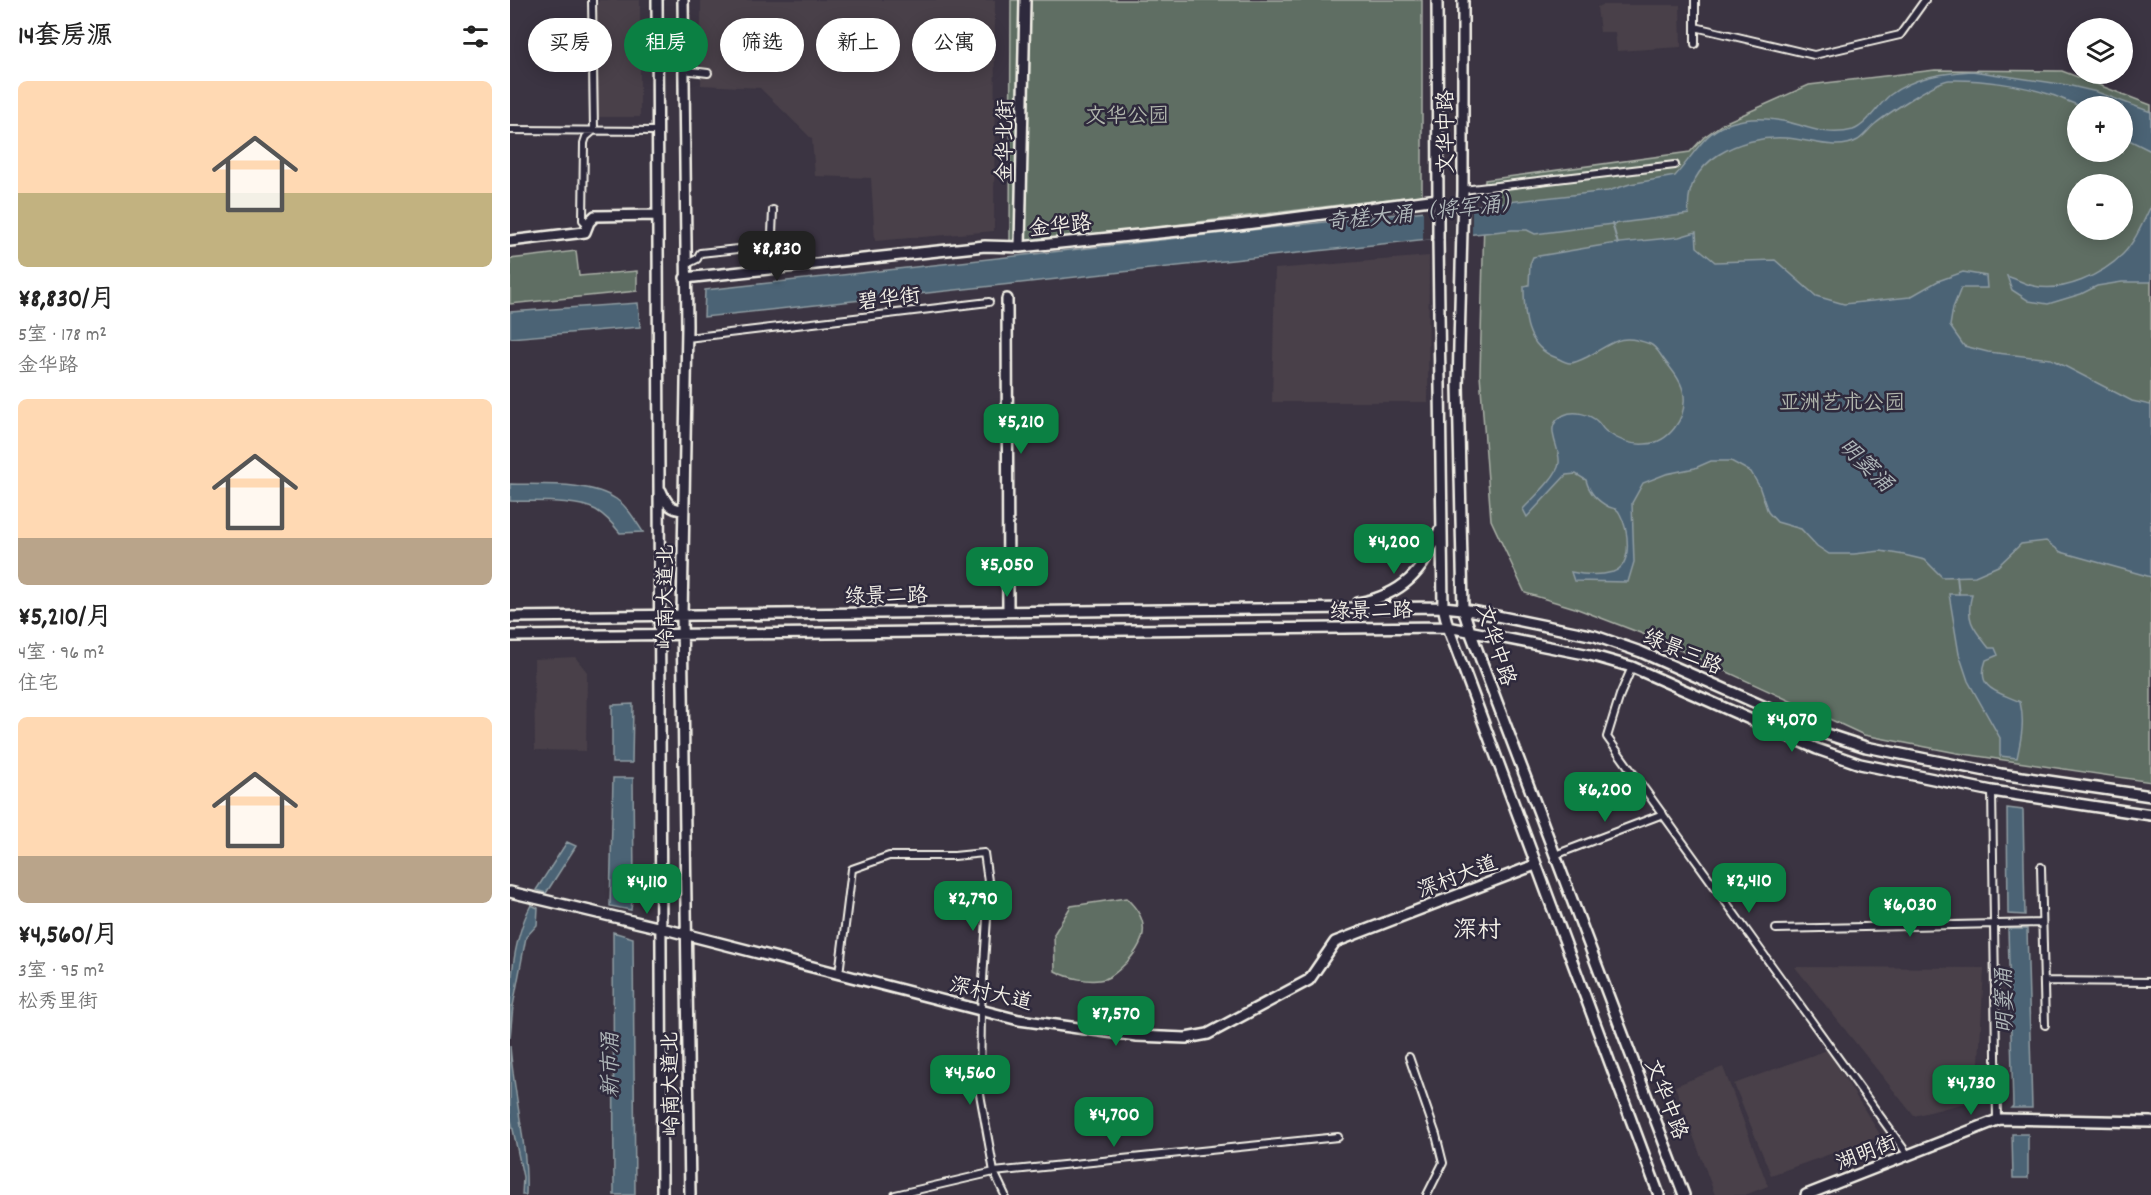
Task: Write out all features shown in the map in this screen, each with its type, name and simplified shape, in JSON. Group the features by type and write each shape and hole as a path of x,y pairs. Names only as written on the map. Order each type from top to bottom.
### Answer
{"main road":[{"name":"岭南大道北","path":"657,0 662,1195"},
{"name":"岭南大道北","path":"682,0 682,18"},
{"name":"金华北街","path":"1020,247 1025,0"},
{"name":"文华中路","path":"1437,0 1443,606 1448,627 1535,865 1659,1195"},
{"name":"文华中路","path":"1463,0 1463,205 1458,385 1463,609 1684,1195"},
{"name":"岭南大道北","path":"682,72 687,338 682,616 690,1195"},
{"name":"金华路","path":"686,278 984,246 1020,247 1438,203"},
{"path":"510,241 585,232 595,216 658,215"},
{"path":"1007,299 1008,611"},
{"path":"658,486 670,506 675,510 684,510"},
{"path":"1333,608 1368,601 1396,590 1418,573 1432,551 1442,523"},
{"name":"绿景三路","path":"1443,606 1595,636 1641,651 1826,734 1866,747 2001,774 2151,796"},
{"name":"绿景二路","path":"510,617 1443,606"},
{"name":"绿景三路","path":"1448,627 1590,655 1632,667 1828,753 1860,764 1992,791 2151,815"},
{"name":"绿景二路","path":"659,634 1448,627"},
{"path":"510,636 659,634"},
{"name":"深村大道","path":"510,892 686,934 1019,1020 1137,1036 1186,1038 1208,1034 1309,980 1335,942 1535,865"},
{"name":"湖明街","path":"1806,1195 2000,1119 2151,1122"}],"street":[{"path":"588,225 584,220 584,143 586,137 594,130 592,0"},
{"path":"1695,0 1695,44"},
{"path":"1695,27 1814,55 1900,35 1925,0"},
{"path":"699,72 708,73"},
{"path":"510,130 658,131"},
{"path":"1463,190 1675,165"},
{"path":"685,264 697,259 700,253 767,243 772,234 772,210"},
{"name":"碧华街","path":"687,338 989,302"},
{"path":"1632,667 1606,737 1908,1155"},
{"path":"1992,791 1997,1121"},
{"path":"1555,855 1662,814"},
{"path":"839,974 852,869 889,856 954,856 984,853 988,888 981,1010 980,1094 994,1172 1005,1195"},
{"path":"2041,867 2045,1025"},
{"path":"1776,929 2042,923"},
{"path":"2044,981 2151,982"},
{"path":"1409,1057 1436,1135 1443,1163 1427,1195"},
{"path":"895,1195 994,1172 1338,1137"}],"shaded area":[{"path":"599,0 640,0 640,18 624,18 624,72 640,72 640,117 596,117 596,72 612,72 612,18 595,18"},
{"path":"701,0 995,0 995,18 912,18 912,72 995,72 994,231 875,241 871,178 815,176 812,139 760,88 701,85 701,72 708,72 708,18 701,18"},
{"path":"1603,5 1680,5 1681,47 1617,51 1615,32 1600,32 1597,7"},
{"path":"1429,256 1428,402 1272,402 1275,269"},
{"path":"575,657 587,672 586,751 535,750 534,659"},
{"path":"1795,967 1984,968 1977,1100 1914,1116"},
{"path":"1827,1050 1881,1136 1771,1175 1734,1084"},
{"path":"1723,1067 1768,1186 1745,1195 1715,1195 1675,1086"}],"green space":[{"name":"文华公园","path":"1011,0 1422,0 1422,195 1010,245"},
{"name":"亚洲艺术公园","path":"1935,70 2062,71 2067,73 2067,84 2096,84 2127,96 2067,96 2067,162 2133,162 2133,98 2151,105 2151,782 1957,753 1864,735 1656,639 1575,608 1525,593 1491,520 1480,374 1485,180 1690,152 1704,137 1724,123 1809,85"},
{"path":"576,251 579,276 637,271 637,291 510,304 510,259"},
{"path":"1126,898 1139,914 1143,930 1139,945 1127,962 1111,976 1099,980 1079,979 1055,971 1054,934 1071,906"}],"water":[{"path":"1972,71 2067,85 2108,96 2067,96 2067,101 2040,91 2014,86 1949,80 1934,86 1889,113 1858,140 1850,143 1832,145 1786,138 1769,138 1751,141 1718,155 1695,179 1689,195 1689,214 1535,234 1527,230 1512,230 704,317 705,290 1608,191 1630,184 1675,176 1707,137 1728,124 1763,119 1787,122 1826,132 1853,130 1863,124 1890,95 1899,89 1919,80"},
{"path":"2133,105 2151,112 2151,151 2133,142"},
{"path":"2151,206 2151,282 2122,282 2097,286 2081,294 2048,304 2029,301 2012,290 2007,276 2034,286 2057,287 2082,280 2104,269 2123,254 2131,244"},
{"path":"1696,232 1697,247 1715,262 1775,260 1816,296 1844,304 1910,297 1938,281 1963,272 1986,276 1987,288 1961,288 1953,308 1950,326 1964,346 1988,352 2051,359 2132,401 2151,405 2151,577 2061,552 2046,541 2021,544 1998,566 1975,576 1942,577 1925,560 1881,551 1829,554 1817,546 1801,529 1777,522 1768,512 1759,486 1751,472 1731,461 1711,461 1643,483 1632,503 1634,562 1628,582 1574,581 1571,572 1597,575 1620,568 1627,555 1627,537 1619,512 1597,499 1586,480 1576,474 1566,475 1527,517 1523,509 1550,481 1558,468 1559,457 1553,431 1554,425 1564,415 1582,414 1595,419 1606,431 1620,440 1635,444 1654,443 1668,434 1679,421 1684,396 1677,377 1657,349 1650,344 1623,339 1581,360 1570,363 1546,353 1532,338 1526,319 1524,286 1529,285 1530,264 1533,257 1610,244 1679,237"},
{"path":"638,303 640,327 510,338 510,312"},
{"path":"510,484 565,485 605,493 624,506 643,532 620,533 600,512 588,506 554,502 510,501"},
{"path":"1949,594 1972,594 1969,611 1972,623 1989,648 1995,648 1998,655 1986,660 1983,670 1986,684 1997,692 2020,702 2022,723 2017,758 2000,756 2000,738 1968,681 1959,654"},
{"path":"633,704 632,763 612,763 612,705"},
{"path":"613,778 633,778 634,883 631,910 610,906"},
{"path":"2007,808 2023,810 2025,915 2008,914"},
{"path":"567,842 576,846 546,893 536,890"},
{"path":"531,905 538,908 537,925 526,937 513,1006 510,1038 511,987 515,953 524,920"},
{"path":"2008,929 2027,929 2032,1108 2011,1108 2013,1106"},
{"path":"613,932 633,938 635,1195 614,1195"},
{"path":"510,1046 523,1139 526,1195 522,1195 523,1177 510,1115"},
{"path":"2012,1134 2028,1134 2028,1178 2013,1178"}],"pier":[{"path":"1472,205 1472,236 1423,240 1423,210"}],"waterway":[{"name":"明窦涌","path":"1612,223 1618,244"},
{"name":"明窦涌","path":"1957,576 1959,594"}],"district":[{"name":"深村","path":"1477,929"}],"water label":[{"name":"奇槎大涌（将军涌）","path":"1424,211"},
{"name":"新市涌","path":"609,1065"}]}
